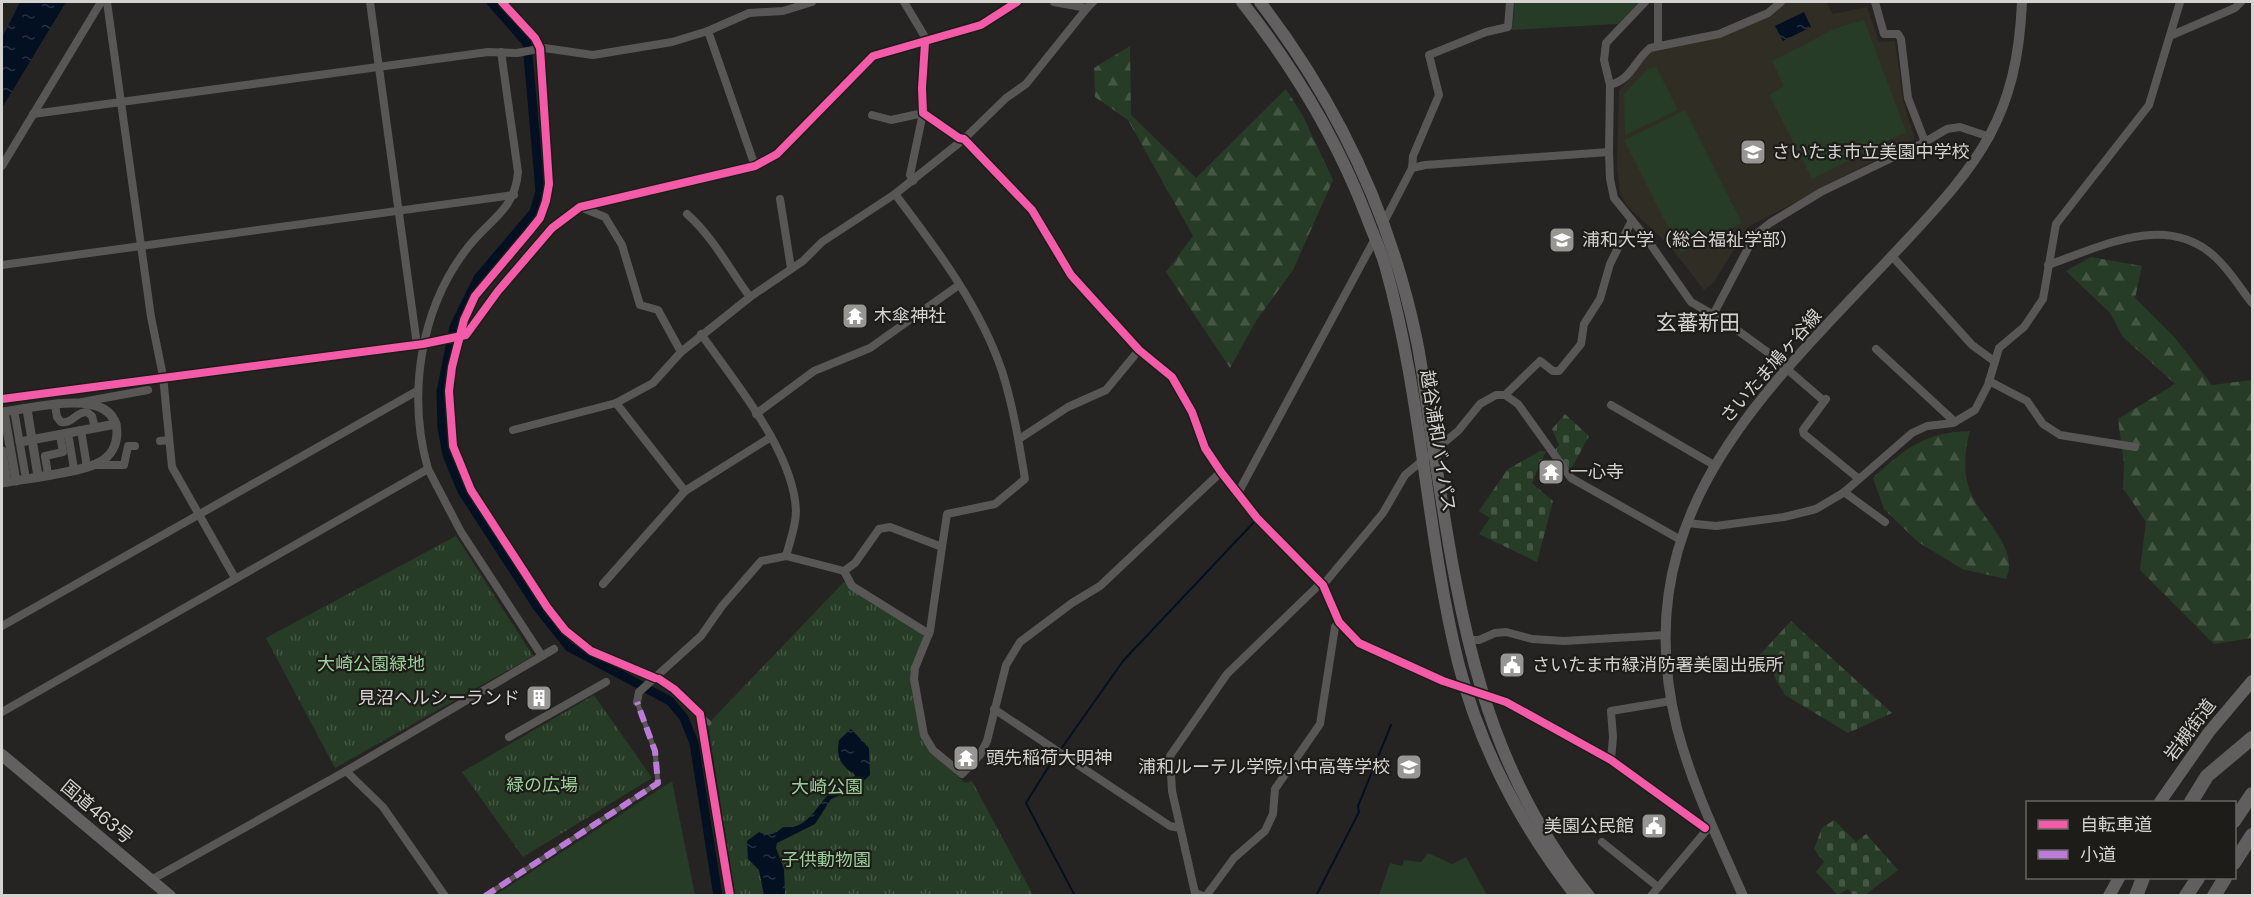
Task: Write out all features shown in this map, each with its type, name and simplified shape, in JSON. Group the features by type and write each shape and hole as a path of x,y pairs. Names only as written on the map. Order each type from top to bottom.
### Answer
{"highway":[{"name":"越谷浦和バイパス","path":"1242,2 1294,71 1329,131 1351,176 1375,239 1396,307 1445,601 1466,688 1489,752 1516,808 1576,896"},
{"name":"越谷浦和バイパス","path":"1260,2 1306,66 1327,101 1352,148 1383,223 1416,338 1466,640 1481,693 1515,779 1558,853 1589,896"},
{"name":"岩槻街道","path":"2161,801 2209,732 2253,681"},
{"path":"2192,801 2207,776 2253,738"},
{"name":"国道463号","path":"2,755 170,896"},
{"path":"2236,819 2253,794"},
{"path":"2236,861 2253,835"},
{"path":"2111,896 2120,879"},
{"path":"2136,896 2143,879"},
{"path":"2186,896 2197,879"},
{"path":"2214,896 2224,879"}],"main road":[{"name":"さいたま鳩ヶ谷線","path":"1743,896 1708,826 1684,753 1671,701 1666,635 1668,595 1681,540 1714,465 1737,429 1788,369 1961,180 1990,137 2007,95 2018,58 2022,2"}],"street":[{"path":"2,166 101,2"},
{"path":"107,2 151,317 163,376 172,467 235,578"},
{"path":"370,2 420,344 417,391 420,432 428,469 461,532 542,656"},
{"path":"33,114 501,52 522,52 535,49 594,55 672,42 708,31 749,13 783,11 812,2"},
{"path":"904,2 926,43 922,88 923,112 910,175 913,181"},
{"path":"2,399 456,338 470,331 498,291 552,228 580,207 755,166 777,154 873,56 926,43 981,25 1017,2"},
{"path":"1054,2 1090,5"},
{"path":"1237,495 1412,168 1413,156 1439,95 1429,55 1486,32 1508,27 1510,2"},
{"path":"1645,2 1606,43 1604,60 1610,85 1610,179 1614,198 1691,302 1713,315 1826,399 1803,430 1804,434 1859,478"},
{"path":"1658,2 1658,45"},
{"path":"1610,85 1626,79 1644,54 1658,45 1704,39 1719,34 1768,12 1781,2"},
{"path":"1875,2 1884,34 1898,34 1901,39 1908,98 1925,142"},
{"path":"1687,523 1716,526 1784,517 1816,509 1844,492 1912,433 1927,426 1955,422 1975,410 1989,381 1999,348 2024,327 2043,299 2056,224 2149,105 2172,35 2172,25 2180,2"},
{"path":"2172,35 2235,8 2241,2"},
{"path":"513,430 616,403 653,383 701,334 791,268 822,242 895,195 964,139 1006,98 1026,84 1090,5"},
{"path":"708,31 755,166"},
{"path":"420,344 458,261 514,195 518,172 501,52"},
{"path":"872,115 891,120 923,112 959,138 964,139 1032,210 1071,275 1139,351 1172,376 1182,391 1205,448 1237,495 1322,584 1340,622 1359,643 1372,651 1443,681 1506,702 1611,760 1708,826 1651,896"},
{"path":"1713,315 1755,235 1762,229 1821,192 1947,129 1960,127 1990,137"},
{"path":"1412,168 1425,165 1609,152"},
{"path":"2,265 514,195"},
{"path":"895,195 947,262 990,342 1002,370 1019,439 1024,479 996,504 946,514 929,634 915,668 914,679 924,735 933,750 962,774 981,755 987,741 1006,665 1020,642 1072,603 1100,586 1221,472"},
{"path":"780,199 791,268"},
{"path":"580,207 605,217 622,245 640,305 658,310 681,352"},
{"path":"687,214 714,241 727,266 750,297"},
{"path":"1505,395 1540,361 1553,371 1559,371 1581,344 1584,324 1600,299 1610,264 1632,220"},
{"path":"2048,265 2128,238 2170,234 2185,239 2210,253 2253,303"},
{"path":"1893,256 1972,345 1994,361"},
{"path":"756,414 814,371 870,348 959,285"},
{"path":"701,334 771,437 784,466 796,509 793,533 786,556"},
{"path":"1876,349 1955,422"},
{"path":"1019,439 1068,407 1101,393 1139,351"},
{"path":"1989,381 2027,401 2043,424 2060,435 2135,447"},
{"path":"7,411 82,402 148,390"},
{"path":"2,626 417,391"},
{"path":"1340,622 1335,627 1320,724 1275,789 1273,814 1265,831 1234,858 1204,896 1196,893 1172,791 1170,756 1227,674 1322,584 1383,513 1405,476 1447,440 1480,404 1496,395 1505,395 1518,404 1571,478 1681,540"},
{"path":"82,402 105,408 116,424 117,441 114,449 109,456 90,466"},
{"path":"616,403 684,491"},
{"path":"55,405 57,417 61,422 70,421 80,412 87,412 93,416 95,428"},
{"path":"1611,405 1714,465"},
{"path":"27,409 38,476"},
{"path":"7,411 20,442 26,479"},
{"path":"7,411 8,482"},
{"path":"20,442 116,424"},
{"path":"74,469 80,450 81,430"},
{"path":"64,434 80,450 90,466"},
{"path":"48,474 45,456 63,452 64,434"},
{"path":"603,584 684,491 771,437"},
{"path":"160,441 169,440"},
{"path":"8,482 90,466 124,465 128,446 135,446"},
{"path":"2,451 8,482"},
{"path":"2,712 428,469"},
{"path":"1844,492 1885,522"},
{"path":"844,571 855,563 879,529 884,528 942,547"},
{"path":"484,896 658,783 655,751 637,702 639,692 701,636 754,567 771,558 786,556 844,571 852,586 929,634"},
{"path":"1466,640 1479,640 1495,633 1506,632 1532,639 1564,641 1666,635"},
{"path":"152,880 346,771 554,649"},
{"path":"656,679 674,689 708,723"},
{"path":"509,737 606,682"},
{"path":"1611,760 1613,743 1611,711 1671,701"},
{"path":"994,709 1170,826 1180,828"},
{"path":"346,771 383,807 445,896"},
{"path":"1602,842 1658,887"}],"shaded area":[{"name":"さいたま市立美園中学校","path":"1786,2 1826,2 1833,14 1867,7 1879,42 1895,41 1903,101 1915,139 1748,227 1714,282 1704,290 1669,245 1627,206 1620,193 1617,166 1619,91 1649,53 1657,49 1720,37"}],"green space":[{"path":"1515,2 1639,2 1618,24 1512,30"},
{"path":"1864,20 1906,132 1812,179 1769,95 1784,86 1772,61 1836,28"},
{"path":"1130,46 1131,115 1196,178 1286,89 1303,116 1333,180 1293,270 1256,321 1230,368 1166,272 1193,236 1128,120 1095,97 1094,68"},
{"path":"1656,67 1678,110 1625,135 1624,94 1649,68"},
{"path":"1685,110 1742,223 1681,253 1624,140"},
{"path":"2091,257 2142,266 2135,298 2175,338 2212,385 2252,380 2252,638 2214,644 2140,570 2146,522 2123,488 2124,464 2118,419 2175,384 2123,337 2110,313 2066,271"},
{"path":"1565,414 1589,436 1570,471 1554,451 1559,445 1552,429"},
{"path":"1970,431 1965,458 1968,485 1979,508 1996,531 2008,555 2009,567 2006,579 1962,569 1918,542 1884,509 1873,478 1906,450 1928,438"},
{"path":"1540,451 1546,451 1532,483 1553,501 1537,562 1479,534 1490,518 1479,511 1508,469"},
{"name":"大崎公園緑地","path":"456,536 533,656 335,768 266,638"},
{"name":"大崎公園","path":"844,582 921,632 924,638 913,668 931,751 965,783 972,781 1033,895 735,895 708,724"},
{"path":"1791,621 1892,713 1848,733 1785,695 1767,664 1756,659"},
{"name":"緑の広場","path":"594,695 652,778 523,857 462,772"},
{"path":"672,781 695,895 495,895"},
{"path":"1834,820 1856,842 1866,834 1898,870 1865,895 1853,895 1848,889 1838,895 1816,872 1824,862 1814,849 1822,828"},
{"path":"1428,853 1452,864 1466,857 1487,895 1379,895 1390,863 1402,866 1404,860 1421,862"}],"water":[{"path":"20,2 66,2 2,108 2,38"},
{"path":"1804,12 1811,27 1783,41 1775,26"},
{"path":"851,729 869,748 870,775 855,789 831,799 815,824 777,843 776,848 784,869 785,895 764,895 759,870 748,859 747,841 759,832 772,834 783,827 800,824 807,820 835,789 853,783 855,775 840,760 838,751 839,740"}],"waterway":[{"path":"491,2 527,43 540,191 534,212 478,278 454,327 441,392 442,428 447,455 462,491 538,608 569,647 670,701 684,718 694,743 718,896"},
{"path":"1061,749 1123,661 1255,521"},
{"path":"1316,896 1359,812 1358,806 1391,725"},
{"path":"1054,758 1026,803 1075,896"}],"marked path":[{"path":"485,896 658,783 655,751 637,702"}],"cycle path":[{"path":"502,2 535,38 540,48 549,184 540,218 475,296 464,320 452,367 449,391 453,446 471,490 547,607 565,630 591,651 655,678"},
{"path":"2,399 423,344 466,335 498,291 552,228 580,207 755,166 777,154 873,56 981,25 1017,2"},
{"path":"925,43 923,113 959,138 964,139 1032,210 1071,275 1139,350 1172,377 1192,412 1205,448 1221,472 1257,518 1323,585 1339,622 1359,643 1443,681 1506,702 1611,760 1705,828"},
{"path":"659,679 674,689 700,714 730,896"}],"place":[{"name":"さいたま市立美園中学校","path":"1753,152"},
{"name":"浦和大学（総合福祉学部）","path":"1562,240"},
{"name":"木傘神社","path":"855,316"},
{"name":"一心寺","path":"1551,472"},
{"name":"さいたま市緑消防署美園出張所","path":"1512,665"},
{"name":"見沼ヘルシーランド","path":"539,698"},
{"name":"頭先稲荷大明神","path":"966,758"},
{"name":"浦和ルーテル学院小中高等学校","path":"1409,767"},
{"name":"美園公民館","path":"1654,826"}],"district":[{"name":"玄蕃新田","path":"1698,323"}],"park label":[{"name":"子供動物園","path":"826,860"}]}
